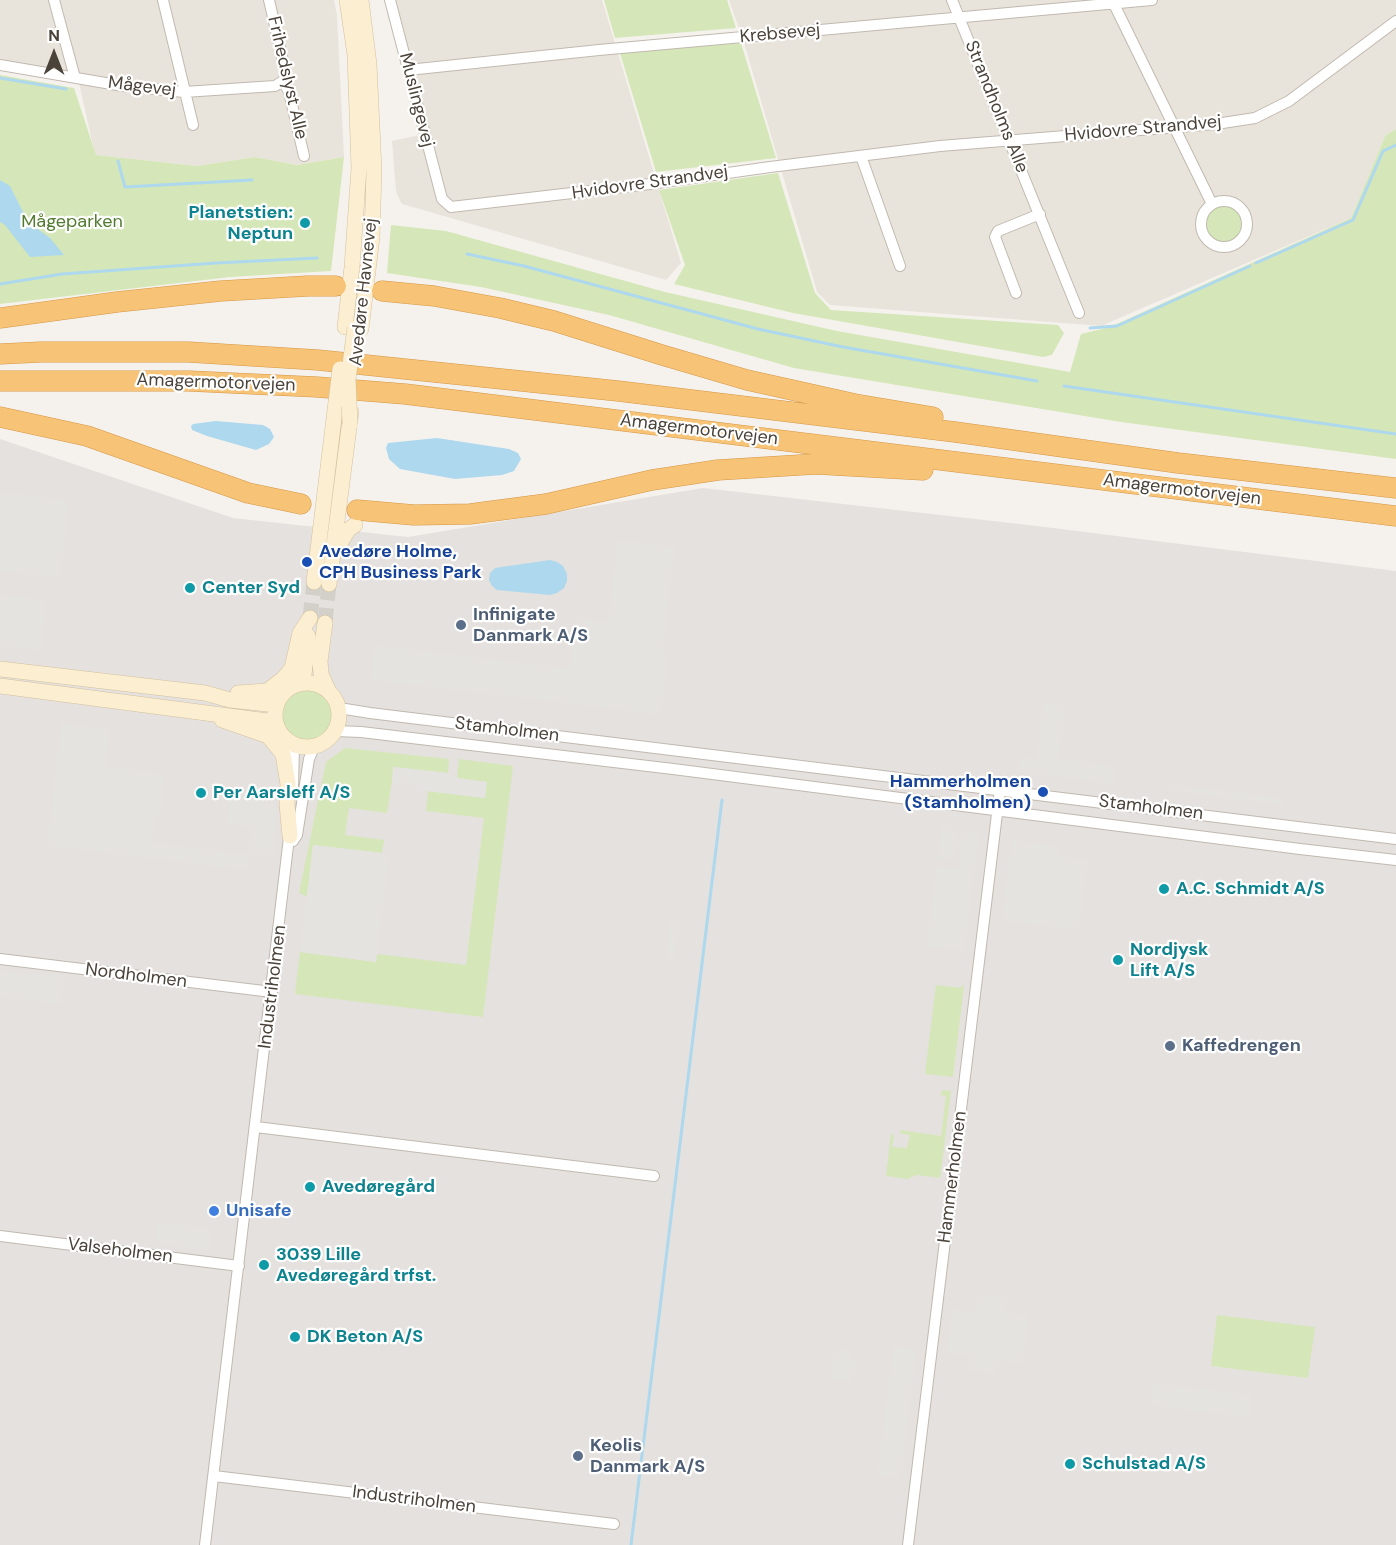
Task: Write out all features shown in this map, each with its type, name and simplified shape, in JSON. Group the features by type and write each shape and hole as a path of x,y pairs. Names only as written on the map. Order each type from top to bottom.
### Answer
{"highway":[{"path":"0,318 221,291 308,286 345,289"},
{"path":"374,290 481,304 554,321 747,380 855,404 1059,438 1178,463"},
{"name":"Amagermotorvejen","path":"0,354 188,352 318,360 618,391 1178,463 1396,488"},
{"name":"Amagermotorvejen","path":"0,381 189,381 405,394 1396,516"},
{"path":"0,417 87,436 248,493 301,504"},
{"path":"349,511 414,515 471,514 546,504 652,480 718,470 816,464 912,469 1085,486 1177,490"}],"street":[{"path":"54,0 75,78"},
{"path":"163,0 193,125"},
{"name":"Frihedslyst Alle","path":"269,0 286,74 284,81 289,92 304,156"},
{"name":"Avedøre Havnevej","path":"347,0 355,55 359,122 358,201 345,289 354,328 341,423 323,507 322,583 349,511 341,423 337,391 354,328 374,290 372,237 374,170 369,64 361,0"},
{"name":"Muslingevej","path":"390,0 442,200"},
{"name":"Strandholms Alle","path":"952,0 1079,313"},
{"name":"Krebsevej","path":"408,70 599,50 960,19 1112,1 1152,0"},
{"path":"1112,1 1212,204"},
{"name":"Hvidovre Strandvej","path":"442,200 451,207 494,203 861,156 1241,121 1271,112 1289,101 1396,21"},
{"name":"Mågevej","path":"0,65 143,89 184,92 275,86 284,81"},
{"path":"861,156 900,266"},
{"path":"1226,201 1243,211 1245,232 1236,243 1222,246 1209,241 1204,236 1201,222 1206,208 1212,204 1226,201"},
{"path":"1016,293 995,237 998,231 1040,214"},
{"path":"345,289 374,290"},
{"path":"301,504 349,511 348,530 333,557"},
{"path":"317,621 321,674 328,690 335,698 340,720 336,731 325,743 304,748 284,738 275,722 277,705 283,694 299,684 304,675 317,621"},
{"path":"0,669 205,693 267,691 283,679 292,668 300,633 317,621"},
{"path":"299,684 317,685 328,690"},
{"path":"0,686 275,722"},
{"path":"205,693 230,700 277,705"},
{"name":"Stamholmen","path":"339,708 370,714 1396,839"},
{"path":"200,712 268,736 283,754 288,784 290,841"},
{"name":"Stamholmen","path":"336,731 372,733 673,769 1396,860"},
{"name":"Industriholmen","path":"205,1545 290,841 294,745"},
{"name":"Industriholmen","path":"290,841 297,835 309,759 314,747"},
{"path":"673,769 676,751"},
{"path":"998,809 1000,789"},
{"name":"Hammerholmen","path":"908,1545 998,809"},
{"path":"1299,849 1302,827"},
{"name":"Nordholmen","path":"0,959 272,992"},
{"path":"256,1127 654,1176"},
{"name":"Valseholmen","path":"0,1236 239,1266"},
{"name":"Industriholmen","path":"214,1476 614,1524"}],"shaded area":[{"path":"0,0 334,0 337,15 344,157 297,165 255,157 197,166 95,155 77,74 0,61"},
{"path":"393,0 602,0 681,263 666,280 402,204 396,192 392,141 429,133"},
{"path":"729,0 1396,0 1396,129 1385,136 1351,218 1101,326 830,305 817,292 744,43"},
{"path":"0,439 233,518 408,537 703,488 1037,526 1396,571 1396,1545 0,1545"},
{"path":"0,492 69,500 61,578 0,571"},
{"path":"618,540 675,547 663,649 668,661 661,715 371,680 374,645 569,668 576,617 608,621"},
{"path":"0,594 47,600 41,651 0,646"},
{"path":"1043,703 1066,706 1059,758 1115,766 1113,784 1018,772 1020,758 1037,759"},
{"path":"61,723 110,729 106,766 165,773 160,818 155,817 152,842 249,854 247,870 47,846"},
{"path":"393,767 448,773 457,778 487,782 485,798 418,790 418,785 392,782"},
{"path":"1168,784 1285,798 1284,805 1167,791"},
{"path":"230,793 268,798 268,804 277,804 274,855 249,854 250,828 226,824"},
{"path":"942,823 954,829 959,841 958,848 950,859 937,862"},
{"path":"962,830 979,832 965,951 927,947 936,867 958,869"},
{"path":"1011,840 1060,846 1059,856 1088,860 1079,930 1001,921"},
{"path":"313,845 390,854 376,962 300,952"},
{"path":"670,921 680,922 674,963 665,961"},
{"path":"0,970 64,978 61,1004 0,997"},
{"path":"158,1222 212,1228 209,1250 155,1244"},
{"path":"978,1295 1007,1298 1006,1312 1029,1315 1023,1364 999,1361 997,1374 969,1370 970,1355 947,1353 952,1309 976,1312"},
{"path":"893,1346 917,1349 901,1478 877,1476"},
{"path":"834,1349 849,1351 856,1362 855,1376 849,1381 831,1379"},
{"path":"1152,1383 1252,1395 1249,1418 1150,1405"}],"green space":[{"path":"604,0 727,0 736,28 615,38"},
{"path":"741,43 776,158 656,172 620,53"},
{"name":"Mågeparken","path":"0,75 74,88 96,155 197,166 255,157 297,165 344,157 331,271 230,277 0,304"},
{"path":"1396,129 1396,459 1121,422 794,368 609,315 481,287 387,273 391,225 446,231 665,292 837,331 1070,372 1081,334 1110,327 1351,218 1385,136"},
{"path":"778,173 815,293 831,310 1058,325 1064,333 1052,355 1043,357 793,313 674,284 685,265 659,190"},
{"path":"1223,205 1236,211 1242,224 1236,237 1223,243 1210,237 1204,224 1210,211"},
{"path":"303,689 313,689 327,696 334,715 327,734 313,741 303,741 293,737 286,730 282,720 282,710 286,700 293,693"},
{"path":"345,748 449,759 448,773 394,767 387,813 349,808 345,835 384,840 382,853 313,845 308,897 299,893 326,762"},
{"path":"459,759 513,766 483,1017 295,994 300,952 376,962 377,954 466,965 484,818 426,811 428,791 485,798 486,782 457,778"},
{"path":"936,985 961,988 962,985 964,986 953,1077 925,1074"},
{"path":"943,1090 951,1091 940,1178 917,1175 907,1179 886,1176 891,1133 894,1136 892,1147 907,1148 910,1135 900,1133 900,1130 941,1136 946,1096 940,1095"},
{"path":"1217,1315 1315,1327 1308,1378 1211,1366"}],"water":[{"path":"0,180 10,186 28,222 50,238 64,255 30,257 5,225 0,222"},
{"path":"216,421 263,425 270,429 274,437 269,444 256,450 192,430 193,424"},
{"path":"437,438 509,449 518,453 521,459 514,471 502,475 455,479 400,469 389,459 386,448 388,443"},
{"path":"550,560 563,566 567,574 564,588 557,593 550,595 497,590 489,580 490,573 495,568"}],"waterway":[{"path":"0,78 66,89"},
{"path":"1256,263 1353,220 1383,151 1396,145"},
{"path":"118,161 125,187 252,180"},
{"path":"467,254 524,266 758,329 843,347 1037,381"},
{"path":"0,284 62,274 317,258"},
{"path":"1090,328 1117,326 1250,266"},
{"path":"1064,386 1396,434"},
{"path":"631,1545 722,800"}],"tunnel":[{"path":"310,618 314,582"},
{"path":"325,623 329,584"}],"place":[{"name":"Planetstien: Neptun","path":"305,223"},
{"name":"Avedøre Holme, CPH Business Park","path":"307,562"},
{"name":"Center Syd","path":"190,588"},
{"name":"Infinigate Danmark A/S","path":"461,625"},
{"name":"Hammerholmen (Stamholmen)","path":"1043,792"},
{"name":"Per Aarsleff A/S","path":"201,793"},
{"name":"A.C. Schmidt A/S","path":"1164,889"},
{"name":"Nordjysk Lift A/S","path":"1118,960"},
{"name":"Kaffedrengen","path":"1170,1046"},
{"name":"Avedøregård","path":"310,1187"},
{"name":"Unisafe","path":"214,1211"},
{"name":"3039 Lille Avedøregård trfst.","path":"264,1265"},
{"name":"DK Beton A/S","path":"295,1337"},
{"name":"Keolis Danmark A/S","path":"578,1456"},
{"name":"Schulstad A/S","path":"1070,1464"}]}
